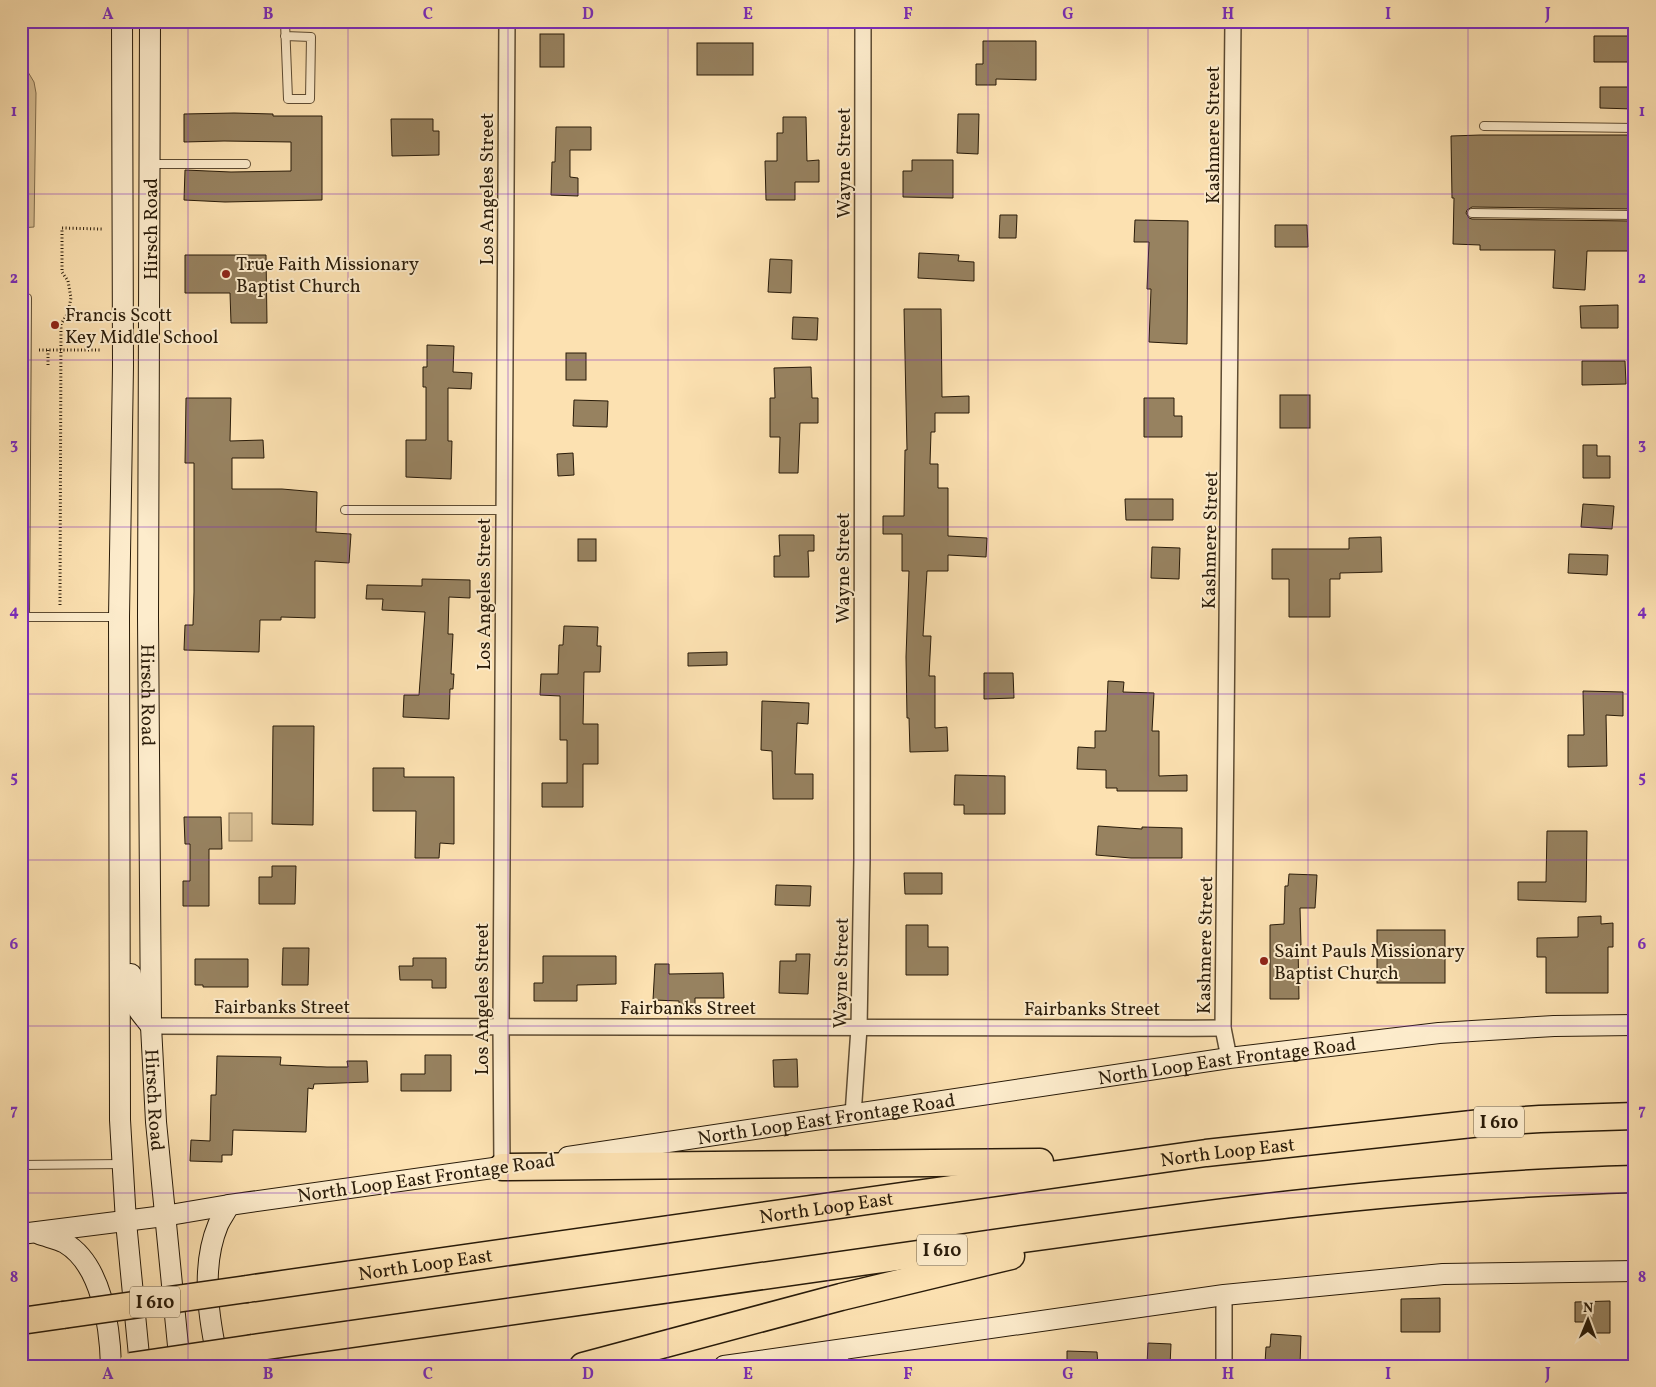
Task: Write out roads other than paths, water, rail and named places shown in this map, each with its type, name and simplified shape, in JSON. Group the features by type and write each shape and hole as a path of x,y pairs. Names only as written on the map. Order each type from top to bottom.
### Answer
{"highway":[{"name":"North Loop East","path":"21,1321 1141,1162 1471,1124 1540,1119 1635,1116"},
{"path":"502,1167 1141,1162"},
{"name":"I 610","path":"131,1366 1167,1218 1384,1194 1536,1183 1635,1179"},
{"path":"583,1366 841,1297 1167,1218"}],"main road":[{"name":"Hirsch Road","path":"122,21 119,1040 122,1164 140,1366"},
{"name":"Hirsch Road","path":"150,21 148,617 151,1026 156,1122 164,1216 180,1366"},
{"path":"122,304 150,304"},
{"path":"119,617 148,617"},
{"path":"119,859 131,904 132,995 138,1010 151,1026"},
{"name":"North Loop East Frontage Road","path":"28,1233 126,1222 229,1205 853,1116 1229,1058 1439,1033 1554,1026 1635,1025"},
{"path":"219,1366 210,1308 208,1272 218,1226 229,1205"},
{"path":"28,1233 65,1243 82,1257 96,1281 107,1322 110,1366"},
{"path":"724,1366 841,1358 1224,1295 1443,1274 1635,1271"}],"street":[{"name":"Los Angeles Street","path":"502,1167 506,21"},
{"name":"Wayne Street","path":"853,1116 859,1028 862,839 863,21"},
{"name":"Kashmere Street","path":"1229,1058 1223,1028 1233,21"},
{"name":"Fairbanks Street","path":"151,1026 1223,1028"},
{"path":"1224,1295 1224,1366"}],"lane":[{"path":"192,21 286,22 285,36 288,99 310,99 311,37 285,36"},
{"path":"1484,126 1635,128"},
{"path":"150,164 246,164"},
{"path":"1472,213 1635,215"},
{"path":"27,298 23,617 119,617"},
{"path":"345,510 504,510"},
{"path":"21,1165 122,1164"}],"place":[{"name":"True Faith Missionary Baptist Church","path":"226,274"},
{"name":"Francis Scott Key Middle School","path":"55,325"},
{"name":"Saint Pauls Missionary Baptist Church","path":"1264,961"}]}
